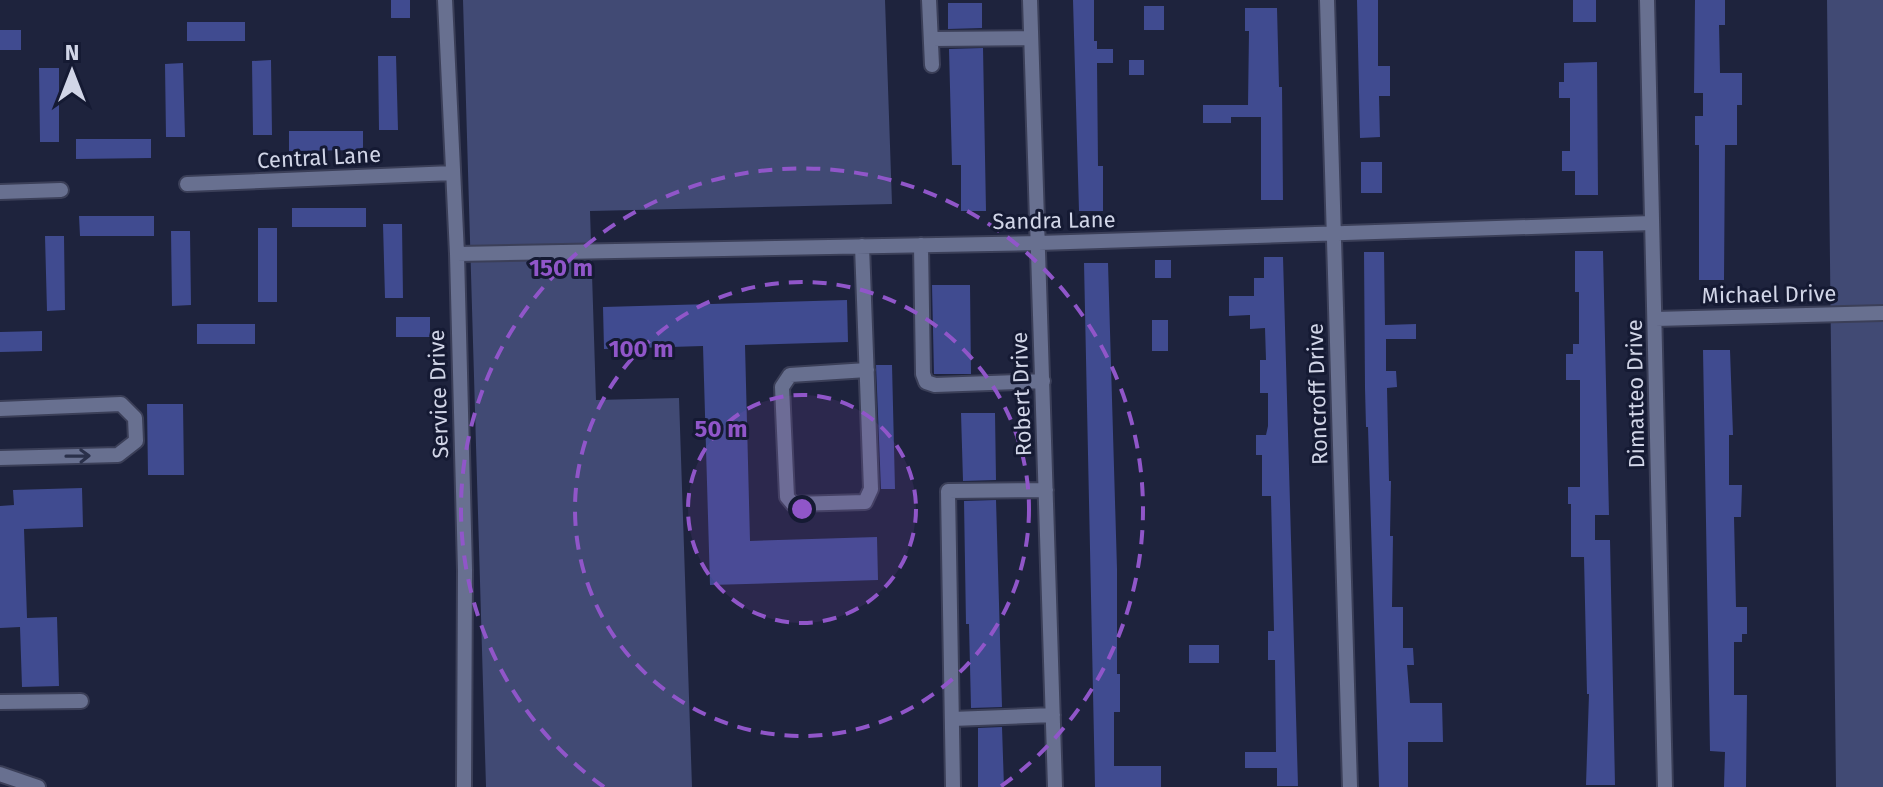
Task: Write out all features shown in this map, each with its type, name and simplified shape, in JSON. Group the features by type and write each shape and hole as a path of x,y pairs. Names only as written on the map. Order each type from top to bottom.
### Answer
{"street":[{"name":"Service Drive","path":"445,0 457,254 465,570 464,787"},
{"path":"929,0 932,65"},
{"name":"Robert Drive","path":"1030,0 1055,787"},
{"name":"Roncroff Drive","path":"1327,0 1350,787"},
{"name":"Dimatteo Drive","path":"1647,0 1665,787"},
{"path":"931,39 1031,38"},
{"name":"Central Lane","path":"187,184 453,173"},
{"path":"0,192 61,190"},
{"name":"Sandra Lane","path":"457,254 1039,243 1652,223"},
{"path":"921,245 923,374 926,382 935,385 1043,381"},
{"path":"862,246 867,370 871,489 865,502 793,504 787,497 782,387 790,375 867,370"},
{"name":"Michael Drive","path":"1655,319 1883,313"},
{"path":"0,409 121,404 135,418 136,441 118,455 0,458"},
{"path":"953,787 948,491 1046,490"},
{"path":"0,702 81,701"},
{"path":"952,719 1053,715"},
{"path":"0,774 38,787"}],"shaded area":[{"path":"463,0 885,0 892,204 590,211 596,400 679,398 692,787 486,787"},
{"path":"1827,0 1883,0 1883,787 1836,787"}],"building":[{"path":"391,0 410,0 410,18 391,18"},
{"path":"1073,0 1094,0 1094,41 1097,41 1097,49 1113,49 1113,63 1097,63 1098,166 1103,166 1103,211 1079,211"},
{"path":"1357,0 1378,0 1378,66 1390,66 1390,96 1379,96 1380,137 1360,138"},
{"path":"1573,0 1596,0 1596,22 1573,22"},
{"path":"1695,0 1725,0 1725,25 1719,25 1720,73 1742,73 1742,105 1737,105 1737,145 1725,145 1724,280 1699,280 1699,145 1695,145 1695,116 1703,116 1703,93 1694,93"},
{"path":"948,3 982,3 982,28 948,29"},
{"path":"1144,6 1164,6 1164,30 1144,30"},
{"path":"1245,8 1277,8 1279,87 1282,87 1283,200 1261,200 1261,117 1231,117 1231,123 1203,123 1203,105 1248,105 1249,31 1245,31"},
{"path":"187,22 245,22 245,41 187,41"},
{"path":"0,30 21,30 21,50 0,50"},
{"path":"983,48 986,211 961,211 961,165 952,165 949,49"},
{"path":"378,56 396,56 398,130 379,130"},
{"path":"271,60 272,135 253,135 252,61"},
{"path":"1129,60 1144,60 1144,75 1129,75"},
{"path":"1597,62 1598,195 1575,195 1575,171 1562,171 1562,151 1570,151 1570,98 1559,98 1559,82 1564,82 1564,63"},
{"path":"183,63 185,137 166,137 165,64"},
{"path":"39,68 59,68 59,142 40,142"},
{"path":"289,131 363,131 363,150 289,151"},
{"path":"76,139 151,139 151,158 76,159"},
{"path":"1361,162 1382,162 1382,193 1361,193"},
{"path":"292,208 366,208 366,227 292,227"},
{"path":"79,216 154,216 154,236 80,236"},
{"path":"383,224 402,224 403,298 385,298"},
{"path":"258,228 277,228 277,302 258,302"},
{"path":"171,231 190,231 191,305 172,306"},
{"path":"45,236 64,236 65,310 47,311"},
{"path":"1575,251 1603,251 1609,515 1595,515 1595,540 1610,540 1615,785 1586,785 1589,694 1584,557 1571,557 1571,504 1568,504 1568,487 1580,487 1580,380 1566,380 1566,354 1573,354 1573,344 1579,344"},
{"path":"1364,252 1384,252 1385,325 1416,324 1416,339 1386,339 1386,371 1396,371 1397,387 1387,388 1390,536 1393,536 1392,607 1403,607 1403,648 1413,648 1414,665 1407,665 1410,703 1442,703 1443,742 1408,742 1408,787 1379,787 1366,427"},
{"path":"1264,257 1283,257 1298,786 1277,786 1277,768 1245,768 1245,752 1276,752 1275,660 1268,660 1268,631 1274,631 1271,496 1262,496 1262,455 1256,455 1256,435 1266,435 1268,426 1268,393 1260,393 1260,360 1266,360 1265,328 1250,329 1250,315 1229,316 1229,296 1254,296 1254,278 1264,278"},
{"path":"1155,260 1171,260 1171,278 1155,278"},
{"path":"1084,263 1108,263 1117,674 1120,674 1120,712 1114,712 1114,766 1161,766 1161,787 1095,787"},
{"path":"932,285 970,285 971,374 934,374"},
{"path":"847,300 848,342 745,345 750,541 877,537 878,580 710,585 703,346 604,349 603,307"},
{"path":"396,317 430,317 430,337 396,337"},
{"path":"1152,320 1168,320 1168,351 1152,351"},
{"path":"197,324 255,324 255,344 197,344"},
{"path":"42,331 42,351 0,352 0,332"},
{"path":"1703,350 1730,350 1733,435 1729,435 1729,485 1742,485 1741,517 1734,517 1736,607 1747,607 1747,634 1742,634 1742,642 1734,642 1734,695 1747,695 1746,787 1724,787 1725,752 1710,751"},
{"path":"876,365 892,365 895,489 881,489"},
{"path":"147,404 183,404 184,475 148,475"},
{"path":"961,413 995,413 996,480 963,481"},
{"path":"82,488 83,527 24,529 27,618 57,617 59,686 22,687 20,627 0,628 0,506 14,505 13,490"},
{"path":"996,500 1002,707 971,708 964,501"},
{"path":"1189,645 1219,645 1219,663 1189,663"},
{"path":"1002,727 1004,787 978,787 978,728"}]}
